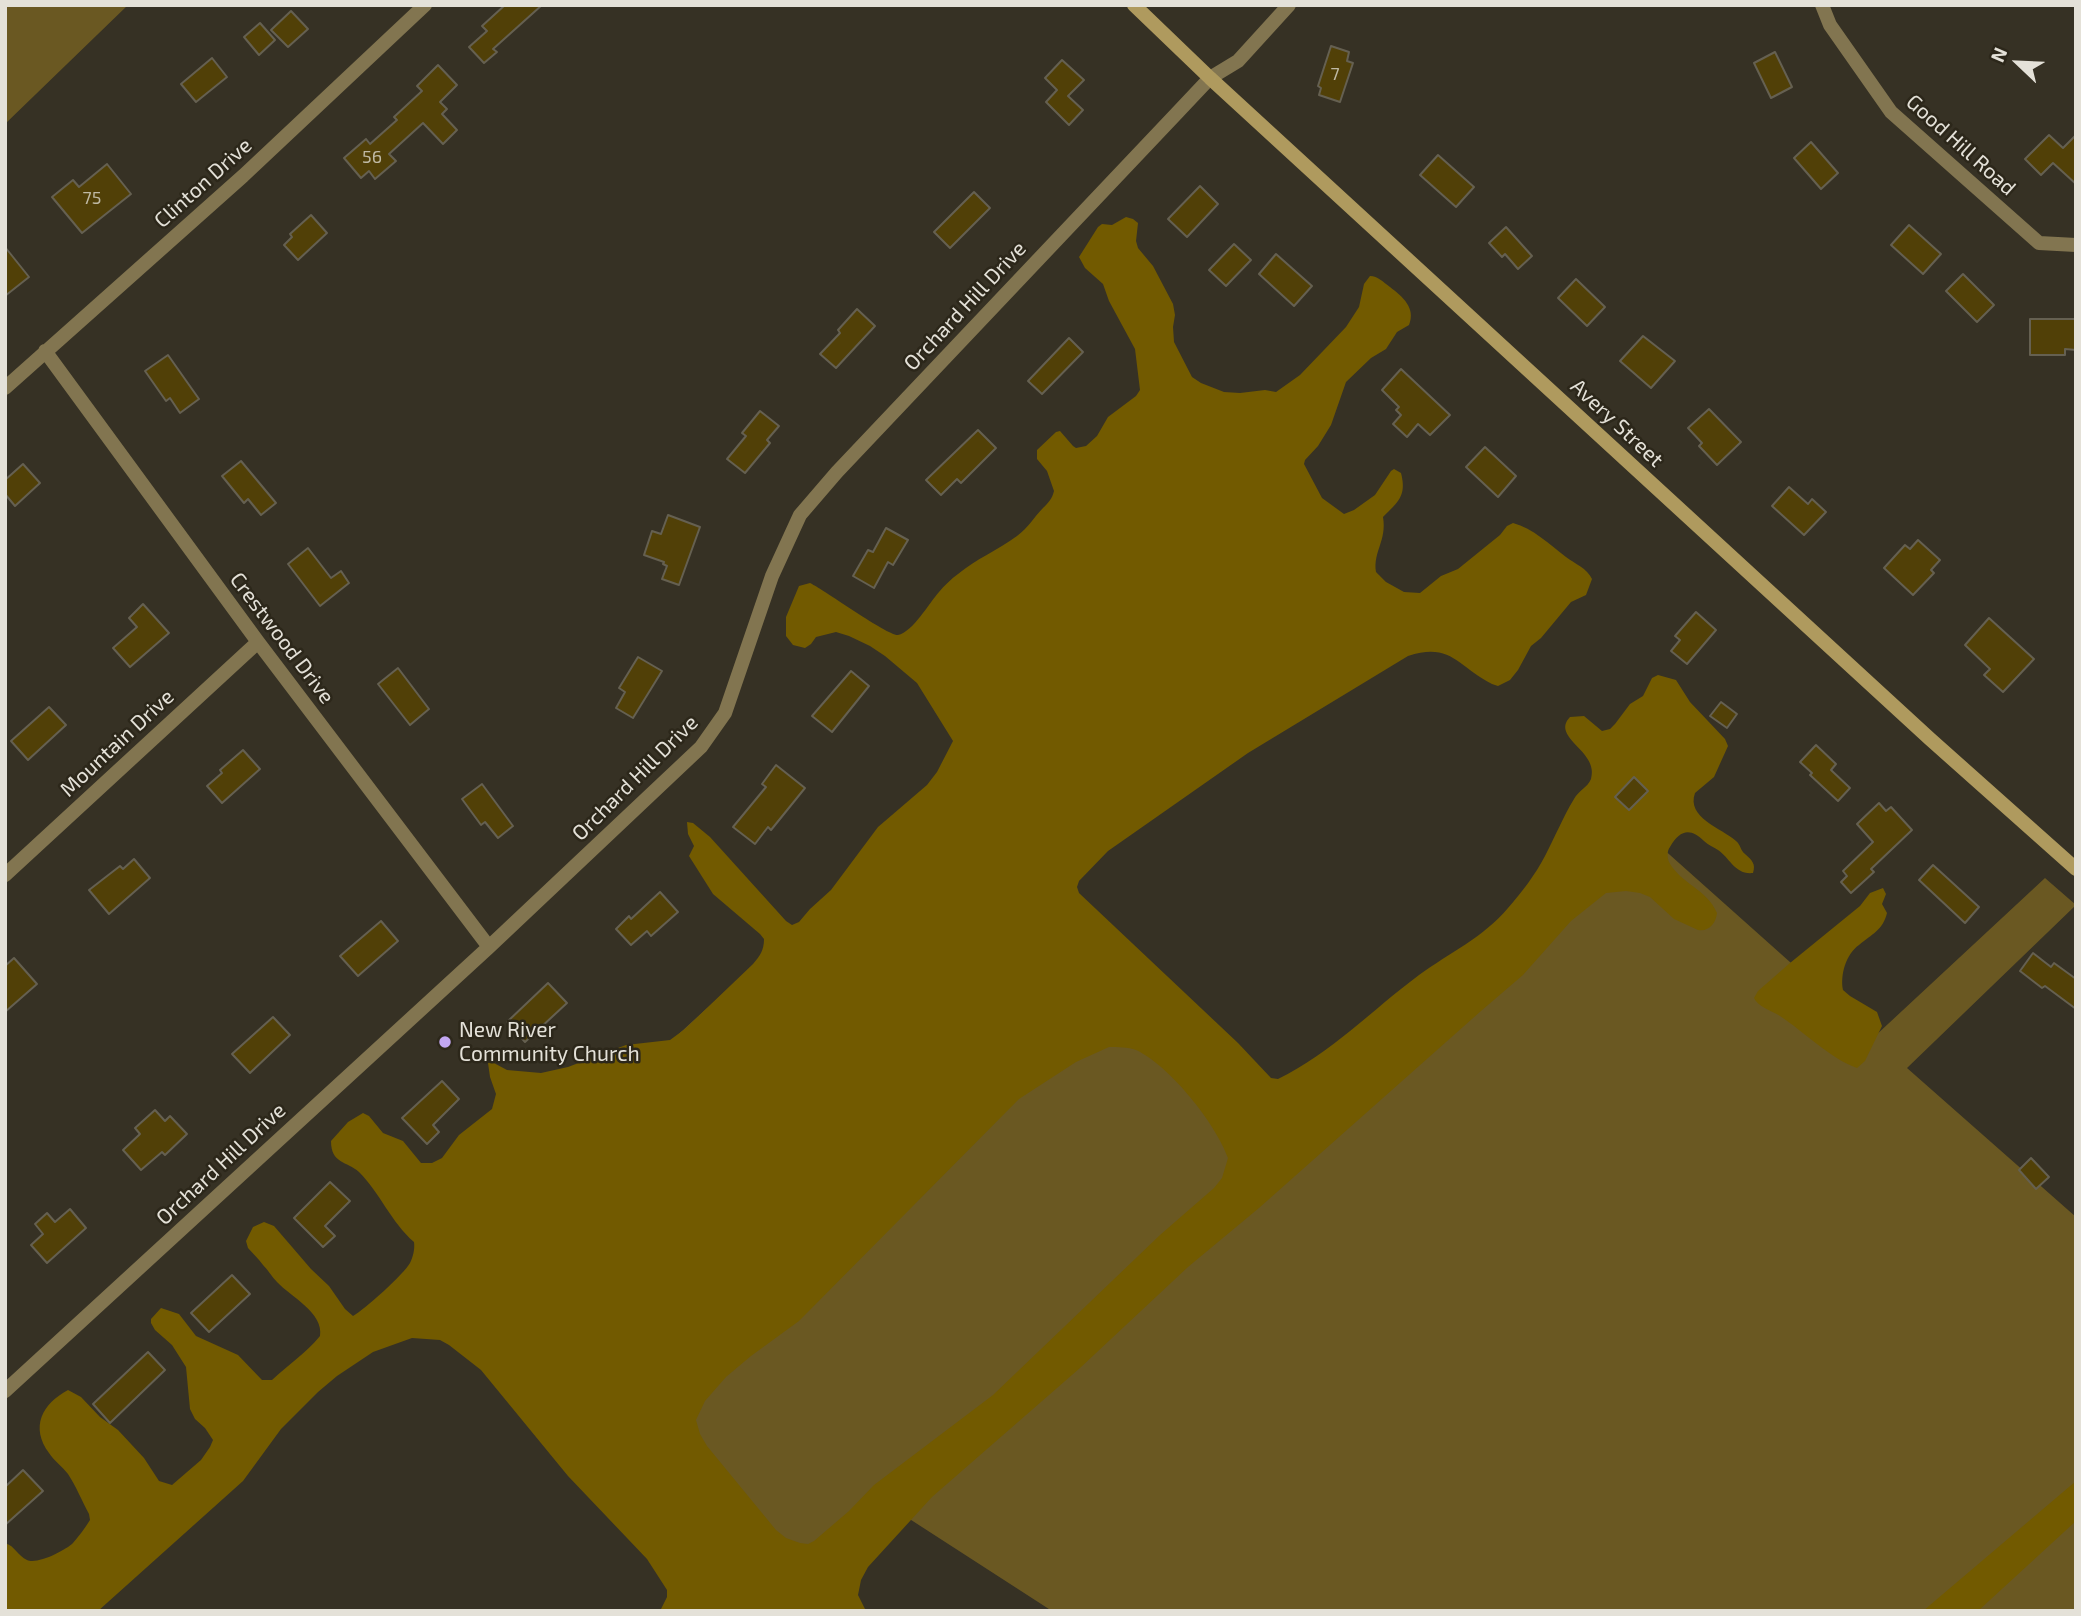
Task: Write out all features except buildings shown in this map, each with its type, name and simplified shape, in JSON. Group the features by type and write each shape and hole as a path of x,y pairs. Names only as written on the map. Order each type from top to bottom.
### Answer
{"main road":[{"name":"Avery Street","path":"1134,5 1210,78 1930,739 2076,869"}],"street":[{"name":"Clinton Drive","path":"5,388 243,176 425,5"},
{"name":"Orchard Hill Drive","path":"5,1391 489,947 701,747 725,713 772,576 800,515 837,472 1210,78 1238,61 1289,5"},
{"name":"Good Hill Road","path":"1822,5 1830,25 1891,112 2039,243 2076,245"},
{"name":"Crestwood Drive","path":"45,351 258,642 489,947"},
{"name":"Mountain Drive","path":"5,875 258,642"}],"shaded area":[{"path":"5,5 128,5 5,124"},
{"path":"1126,217 1138,223 1138,248 1153,266 1173,304 1174,342 1192,377 1224,392 1276,392 1300,375 1346,327 1359,307 1364,284 1370,276 1383,281 1407,303 1411,313 1409,325 1397,332 1386,349 1371,358 1346,382 1331,425 1304,464 1322,498 1344,514 1375,495 1391,471 1394,469 1401,473 1402,493 1397,503 1383,517 1383,533 1376,558 1376,572 1386,582 1404,592 1420,593 1441,576 1458,569 1513,523 1541,537 1584,569 1592,579 1586,595 1571,602 1531,646 1510,680 1498,686 1492,684 1444,654 1423,652 1408,656 1248,753 1108,851 1079,881 1079,893 1238,1043 1271,1078 1278,1079 1334,1044 1419,975 1499,918 1533,877 1574,799 1591,779 1589,760 1566,732 1570,717 1584,716 1602,731 1610,729 1630,704 1643,696 1652,678 1658,675 1676,680 1690,702 1725,739 1728,746 1714,777 1695,793 1694,802 1700,816 1738,843 1753,862 1753,873 1737,869 1718,850 1695,834 1686,832 1674,841 1669,849 1669,862 1680,876 1713,905 1717,913 1709,928 1698,930 1674,919 1650,897 1626,891 1606,893 1571,921 1523,975 1259,1208 1188,1267 1080,1368 932,1497 868,1567 861,1580 858,1595 866,1611 660,1611 667,1597 667,1590 647,1559 568,1476 481,1370 440,1340 412,1338 373,1352 318,1392 281,1429 243,1481 98,1611 5,1611 5,1543 27,1560 44,1559 73,1543 90,1520 71,1479 51,1456 40,1434 42,1417 51,1402 68,1390 81,1397 144,1458 159,1481 172,1485 201,1460 213,1440 190,1409 186,1367 172,1345 151,1323 151,1319 161,1308 179,1314 196,1336 238,1355 262,1380 272,1380 320,1336 320,1328 312,1313 277,1282 248,1248 246,1241 253,1227 264,1222 274,1226 353,1316 366,1307 410,1263 414,1242 359,1172 340,1161 334,1154 331,1141 348,1122 363,1113 369,1116 383,1133 403,1141 421,1163 432,1163 442,1158 459,1135 492,1109 496,1094 488,1063 492,1062 507,1070 541,1073 568,1067 626,1045 670,1040 753,964 764,943 760,934 713,894 689,856 694,846 688,834 687,822 693,823 710,837 792,925 799,922 831,890 878,827 927,785 953,741 917,683 870,646 836,632 816,637 805,648 793,645 786,636 786,617 799,586 810,583 882,628 898,635 904,633 950,580 1017,536 1049,502 1054,491 1047,471 1037,459 1037,450 1060,431 1076,448 1086,446 1097,436 1108,417 1140,390 1135,349 1109,301 1103,284 1085,268 1079,257 1098,227 1102,224 1112,225","holes":["1109,1047 1133,1049 1149,1058 1190,1097 1213,1129 1228,1158 1222,1178 993,1395 874,1485 814,1541 808,1544 786,1538 776,1530 707,1446 696,1420 705,1401 726,1377 799,1321 1019,1099 1076,1062"]},
{"path":"1642,830 1874,1037 2045,878 2076,905 1907,1068 2076,1217 2076,1611 1052,1611 891,1507 810,1581 481,1215 894,837 1285,1148"},
{"path":"1883,888 1886,894 1882,904 1887,913 1883,924 1854,949 1843,972 1843,990 1877,1012 1882,1026 1865,1061 1857,1068 1827,1052 1780,1016 1761,1006 1754,998 1758,991 1790,963 1860,906 1870,893"},
{"path":"2076,1481 2076,1521 1978,1611 1923,1611"}],"place":[{"name":"New River Community Church","path":"445,1042"}]}
